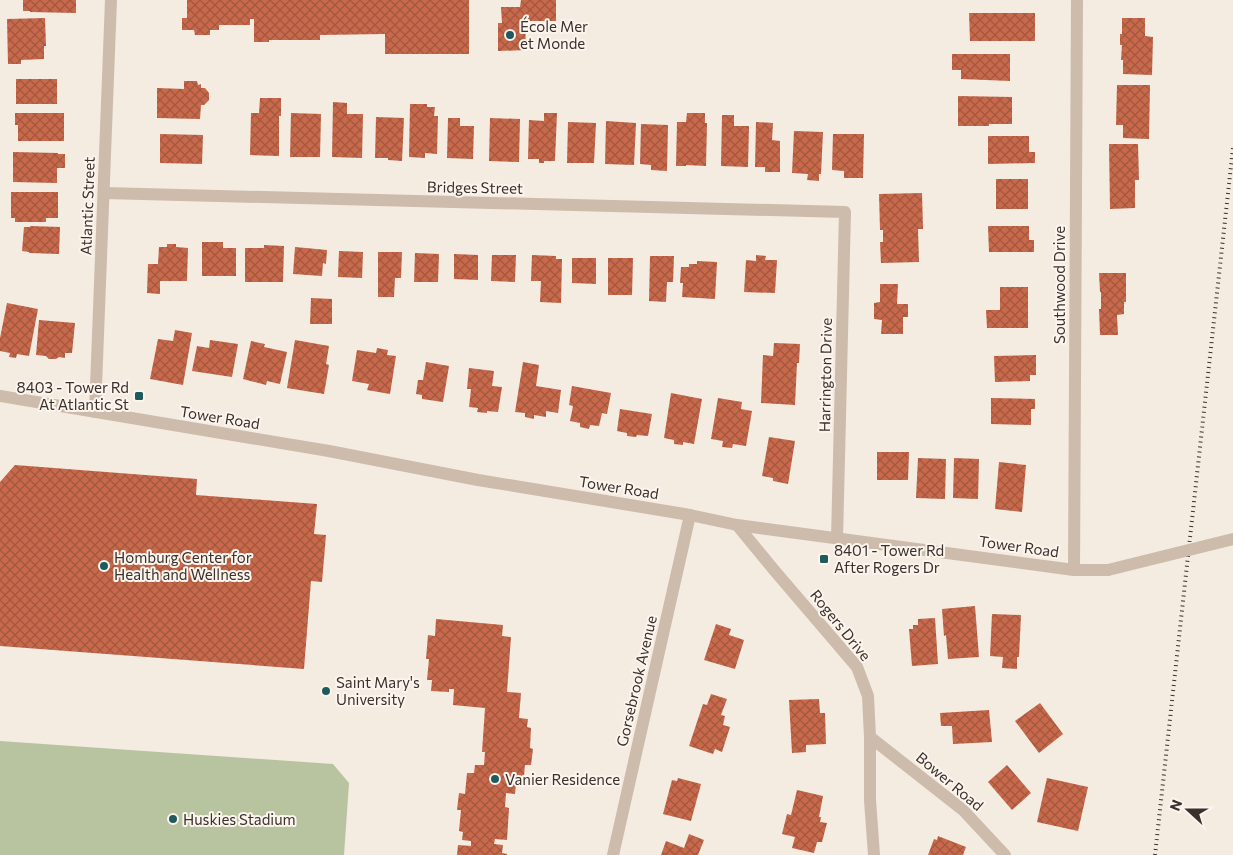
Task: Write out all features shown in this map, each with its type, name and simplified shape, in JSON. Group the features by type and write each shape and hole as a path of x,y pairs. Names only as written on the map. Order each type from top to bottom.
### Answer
{"street":[{"name":"Atlantic Street","path":"95,412 112,0"},
{"name":"Southwood Drive","path":"1074,570 1077,0"},
{"name":"Bridges Street","path":"104,193 845,212"},
{"name":"Harrington Drive","path":"837,539 845,212"},
{"name":"Tower Road","path":"0,396 328,451 478,480 690,515 737,525 1074,570 1108,570 1233,540"},
{"name":"Gorsebrook Avenue","path":"613,855 690,515"},
{"name":"Rogers Drive","path":"737,525 857,667 868,696 870,800 874,855"},
{"name":"Bower Road","path":"870,737 963,810 1006,855"}],"green space":[{"name":"Huskies Stadium","path":"0,741 333,764 349,783 344,855 0,855"}],"building":[{"path":"23,0 76,0 76,13 23,11"},
{"path":"187,0 469,0 469,54 385,54 385,34 320,35 320,40 269,40 269,42 254,42 254,19 250,19 250,25 219,25 219,30 210,30 210,35 195,35 194,30 182,30 182,18 187,18"},
{"path":"521,0 556,0 556,21 525,21 526,50 498,51 498,23 502,23 501,7 520,7"},
{"path":"969,13 1035,13 1035,41 970,41"},
{"path":"45,18 46,46 44,46 44,59 21,60 21,64 8,64 7,19"},
{"path":"1122,18 1145,18 1145,36 1153,37 1152,75 1123,74 1123,60 1121,60 1122,45 1120,45"},
{"path":"952,54 1010,54 1010,81 961,79 961,70 952,70"},
{"path":"16,79 57,79 57,104 16,104"},
{"path":"184,81 197,81 198,85 201,84 201,88 205,88 209,93 209,100 204,105 201,105 200,119 157,118 157,88 184,89"},
{"path":"1117,85 1150,85 1149,139 1123,138 1123,125 1116,125"},
{"path":"958,96 1012,97 1012,124 958,126"},
{"path":"260,98 281,98 279,156 250,155 251,113 259,113"},
{"path":"333,102 347,103 347,114 363,114 362,158 332,157"},
{"path":"410,104 427,104 427,107 435,107 434,116 438,116 437,154 425,153 425,158 409,157"},
{"path":"15,113 64,113 64,141 18,141 18,125 15,125"},
{"path":"291,113 321,114 320,157 290,157"},
{"path":"544,113 557,113 555,161 539,163 539,159 528,159 529,120 544,121"},
{"path":"687,113 705,113 705,123 707,123 706,166 676,166 677,122 686,122"},
{"path":"722,115 734,115 734,126 749,126 748,167 721,166"},
{"path":"376,117 404,118 402,161 375,158"},
{"path":"448,118 460,118 460,126 474,126 473,159 447,158"},
{"path":"490,118 520,119 519,162 489,161"},
{"path":"606,121 636,123 634,165 605,164"},
{"path":"568,122 596,123 594,163 567,163"},
{"path":"756,122 773,123 772,140 780,141 780,172 765,172 765,167 755,167"},
{"path":"641,124 668,125 667,171 651,170 651,165 640,164"},
{"path":"794,131 823,132 819,181 807,180 808,174 792,173"},
{"path":"160,134 203,135 202,164 160,163"},
{"path":"833,134 864,134 863,178 844,178 844,171 832,170"},
{"path":"988,136 1029,136 1029,152 1035,152 1035,163 988,164"},
{"path":"1109,144 1138,144 1139,180 1135,180 1135,208 1110,209"},
{"path":"13,152 65,154 65,168 57,168 57,183 13,182"},
{"path":"996,179 1028,179 1028,209 996,209"},
{"path":"11,192 58,192 58,218 46,218 46,222 15,222 15,218 11,218"},
{"path":"922,193 923,229 918,229 919,262 881,263 880,242 883,242 883,230 880,230 879,194"},
{"path":"988,226 1029,226 1029,240 1034,240 1034,252 989,252"},
{"path":"24,227 60,227 59,254 22,251"},
{"path":"202,242 223,242 223,248 236,248 236,276 202,276"},
{"path":"167,244 176,244 176,247 188,248 187,281 160,281 160,294 147,293 148,264 158,264 159,247 167,247"},
{"path":"264,245 284,246 283,282 245,282 245,248 264,248"},
{"path":"295,247 327,250 326,264 323,263 322,276 293,274"},
{"path":"339,251 363,252 362,278 338,277"},
{"path":"378,252 402,252 401,278 395,278 394,297 378,297"},
{"path":"415,253 439,254 438,282 414,282"},
{"path":"454,254 478,255 478,280 454,279"},
{"path":"492,255 516,255 515,282 491,281"},
{"path":"532,255 556,256 556,259 562,259 561,303 540,302 541,281 531,281"},
{"path":"756,255 766,256 765,260 777,260 775,293 744,292 746,260 756,261"},
{"path":"650,256 674,256 673,282 667,282 666,302 649,301"},
{"path":"572,258 596,258 596,284 572,283"},
{"path":"608,258 633,258 632,295 608,295"},
{"path":"697,261 717,262 715,299 682,297 683,283 680,283 681,267 697,264"},
{"path":"1099,273 1126,273 1126,302 1124,302 1124,314 1117,315 1118,335 1100,335 1099,309 1101,309 1101,292"},
{"path":"880,284 898,284 897,304 908,304 908,317 903,317 903,334 881,334 882,320 874,319 874,303 880,302"},
{"path":"1000,287 1028,287 1028,328 987,328 986,310 1000,310"},
{"path":"311,298 332,299 332,324 310,324"},
{"path":"7,303 38,309 29,356 17,354 16,358 9,357 10,353 0,351 0,338"},
{"path":"39,320 75,323 72,353 65,353 65,358 59,357 56,359 36,355"},
{"path":"175,330 192,333 183,385 150,379 158,339 173,341"},
{"path":"210,340 238,344 232,377 192,371 197,346 209,348"},
{"path":"295,340 329,346 326,364 329,365 324,394 287,388"},
{"path":"251,341 265,344 264,347 287,352 280,384 267,381 266,385 243,379"},
{"path":"774,343 800,344 795,405 761,403 763,355 773,356"},
{"path":"377,348 388,350 387,355 396,356 390,394 367,390 369,384 352,381 357,350 376,353"},
{"path":"1036,355 1036,375 1030,375 1030,381 995,382 994,356"},
{"path":"426,362 449,366 443,402 422,399 422,395 416,394 418,380 423,380"},
{"path":"523,362 539,365 536,386 561,390 558,413 546,411 546,417 534,415 534,419 525,417 525,413 515,412"},
{"path":"469,368 494,371 492,386 502,387 498,412 477,412 478,408 469,407 471,389 467,389"},
{"path":"572,386 611,393 607,414 602,413 599,426 590,425 589,429 580,427 580,423 570,421 573,406 569,405"},
{"path":"671,393 702,399 694,444 683,442 683,445 674,444 674,440 664,438"},
{"path":"718,398 742,402 741,409 752,411 746,446 733,444 732,448 722,447 723,441 711,439"},
{"path":"991,398 1035,399 1035,409 1031,409 1031,425 991,424"},
{"path":"620,409 652,414 648,436 627,436 627,433 617,431"},
{"path":"769,437 795,441 788,484 773,481 773,478 762,476"},
{"path":"877,452 909,452 908,480 877,480"},
{"path":"918,458 946,459 945,499 916,498"},
{"path":"954,458 979,459 978,499 953,498"},
{"path":"999,462 1026,465 1022,512 995,509"},
{"path":"15,465 197,479 196,495 317,504 314,534 326,535 322,582 311,581 304,669 0,646 0,482"},
{"path":"975,606 979,657 948,659 942,609"},
{"path":"992,614 1021,615 1017,669 1002,668 1003,657 990,656"},
{"path":"935,618 938,664 912,666 909,629 913,629 913,625 918,625 918,619"},
{"path":"436,619 503,625 502,636 511,637 507,692 521,693 519,718 528,719 527,727 531,728 530,748 533,749 531,765 525,765 523,786 516,785 515,794 506,793 505,807 509,808 507,840 495,839 494,844 503,845 502,853 507,855 457,855 458,845 471,846 471,841 462,840 463,832 459,831 461,810 457,810 459,793 465,794 467,773 474,773 475,765 484,765 485,752 482,752 485,708 453,705 454,689 449,689 449,692 431,691 432,680 427,680 429,659 426,659 428,635 435,636"},
{"path":"716,624 731,629 729,635 744,640 735,669 704,660"},
{"path":"711,694 727,699 721,715 725,716 723,725 730,727 722,752 715,749 713,754 689,746 703,704 707,705"},
{"path":"819,699 820,713 825,713 826,744 806,745 806,752 792,753 789,700"},
{"path":"1040,703 1063,734 1039,753 1015,721"},
{"path":"989,710 992,742 953,744 952,726 941,726 940,713"},
{"path":"1007,765 1031,793 1012,810 988,782"},
{"path":"678,778 701,784 691,821 663,814 672,780 677,781"},
{"path":"1047,778 1088,787 1078,831 1037,822"},
{"path":"797,790 823,796 819,817 821,817 820,822 827,823 822,842 817,842 814,853 792,848 795,837 782,834 787,814 791,815"},
{"path":"689,834 704,840 698,855 661,855 666,841 684,848"},
{"path":"938,836 966,847 963,855 928,855 934,839 937,840"}],"railway":[{"path":"1155,855 1233,148"}],"place":[{"name":"École Mer et Monde","path":"510,35"},
{"name":"8403 - Tower Rd At Atlantic St","path":"139,396"},
{"name":"8401 - Tower Rd After Rogers Dr","path":"824,559"},
{"name":"Homburg Center for Health and Wellness","path":"104,566"},
{"name":"Saint Mary's University","path":"326,691"},
{"name":"Vanier Residence","path":"495,779"},
{"name":"Huskies Stadium","path":"173,819"}]}
